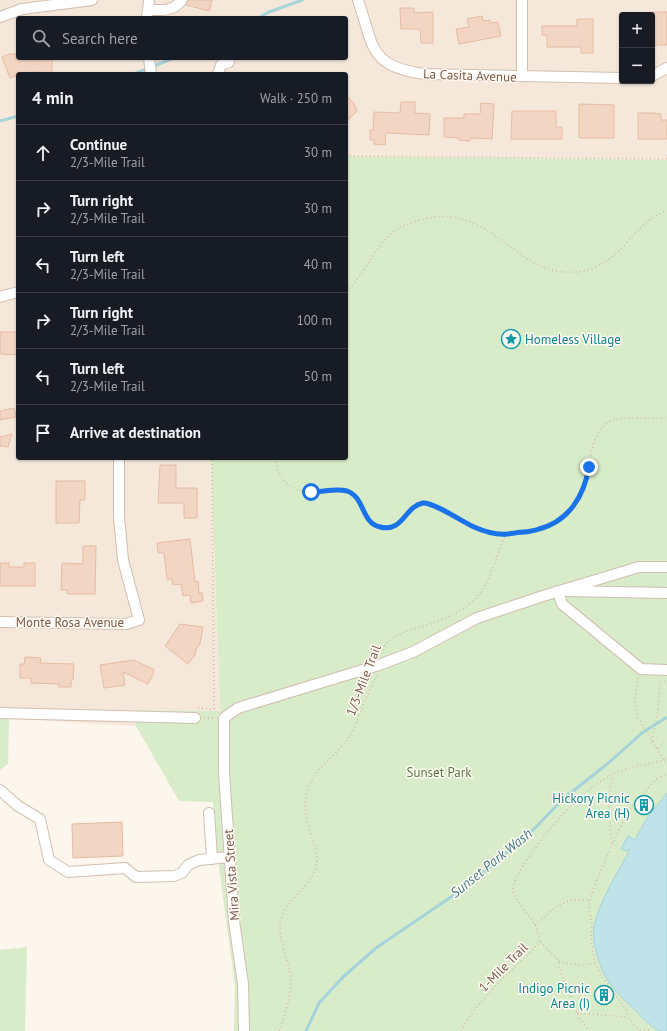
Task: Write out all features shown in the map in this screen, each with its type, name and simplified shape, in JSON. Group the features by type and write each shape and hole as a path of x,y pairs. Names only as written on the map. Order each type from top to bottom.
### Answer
{"street":[{"path":"0,17 22,9 92,0"},
{"path":"148,9 171,9 178,5 182,0"},
{"path":"522,0 522,76"},
{"name":"La Casita Avenue","path":"359,3 366,30 374,50 385,63 408,72 425,74 619,78"},
{"path":"149,60 151,72"},
{"path":"219,72 221,65 229,62"},
{"path":"655,74 666,69"},
{"path":"0,297 16,293"},
{"name":"Monte Rosa Avenue","path":"0,622 126,624 139,620 123,560 119,517 119,460"},
{"path":"224,718 238,708 379,665 413,652 477,618 558,591 639,567 667,567"},
{"path":"558,591 667,593"},
{"path":"558,591 562,604 641,670 667,670"},
{"path":"0,712 193,713"},
{"name":"Mira Vista Street","path":"224,718 224,772 229,857 234,921 243,984 244,1031"},
{"path":"0,790 18,806 40,819 49,860 68,872 125,868 136,877 174,876 182,873 188,865 198,860 229,857"},
{"path":"209,812 212,859"}],"path":[{"path":"348,156 667,159"},
{"path":"348,289 356,282 383,243 393,232 409,223 432,217 464,219 493,234 527,259 542,267 555,271 575,272 591,269 604,264 653,217 667,210"},
{"path":"276,460 276,465 279,472 288,485 302,491 342,490 352,494 371,523 382,528 394,526 416,506 422,503 437,507 475,528 488,532 506,534 540,529 555,523 568,513 578,500 584,487 598,432 608,423 614,420 667,418"},
{"path":"193,713 214,709 212,460"},
{"name":"1/3-Mile Trail","path":"278,1031 290,997 291,986 290,973 281,931 281,920 288,906 311,879 316,867 316,851 306,817 306,798 308,788 313,777 350,736 378,673 383,651 387,642 404,632 449,616 470,604 479,595 494,570 501,544 506,534"},
{"path":"638,676 635,702 638,718 667,765"},
{"path":"652,741 658,711 660,682 667,682"},
{"path":"193,713 224,718"},
{"path":"656,749 667,741"},
{"name":"1-Mile Trail","path":"461,1031 466,1022 487,995 540,942 536,925 515,896 513,890 514,881 520,869 566,811 594,786 622,770 667,759"},
{"path":"651,1031 640,1031 628,1017 628,1012 602,976 595,963 591,939 592,923 589,909 590,900 612,844 631,807 656,779 667,774"},
{"path":"612,844 608,795 613,776"},
{"path":"536,925 557,906 572,900 590,900"},
{"path":"540,942 559,961 583,966 595,963"},
{"path":"559,961 559,968 577,1013 582,1023 590,1031"},
{"path":"577,1013 628,1017"}],"shaded area":[{"path":"0,0 667,0 667,160 348,156 348,72 16,72 16,460 211,460 220,711 135,710 136,726 0,718"}],"green space":[{"name":"Sunset Park","path":"348,156 667,160 667,1031 234,1031 235,986 217,852 213,802 179,801 136,726 134,710 220,711 211,460 348,460"},
{"path":"0,718 9,718 8,764 0,770"},
{"path":"27,947 25,1031 0,1031 0,950"}],"water":[{"path":"667,793 667,1031 661,1031 651,1026 610,984 599,962 593,932 600,906 630,849 625,851 621,849 628,836 635,840 647,818"}],"building":[{"path":"188,0 212,0 209,11 186,5"},
{"path":"400,8 414,8 414,13 433,12 433,43 421,43 420,29 401,29"},
{"path":"655,12 667,12 667,45 655,45"},
{"path":"482,16 483,21 490,20 491,23 498,22 501,36 459,44 456,29 469,27 467,19"},
{"path":"577,19 593,19 593,53 581,53 581,47 547,47 547,35 542,35 542,26 577,26"},
{"path":"9,54 16,54 16,60 52,60 52,72 16,72 16,75 10,78 2,57"},
{"path":"348,97 353,102 357,111 348,120"},
{"path":"401,102 415,102 415,113 430,114 429,135 386,133 385,145 374,144 374,140 370,140 370,130 373,130 374,112 400,113"},
{"path":"481,103 494,104 492,139 471,138 470,141 459,140 459,138 444,137 444,118 464,118 464,114 480,114"},
{"path":"579,104 614,105 614,138 579,138"},
{"path":"512,111 556,111 556,127 562,127 562,139 511,139"},
{"path":"638,113 661,114 661,120 667,120 667,139 638,139"},
{"path":"0,332 16,332 16,355 0,354"},
{"path":"14,408 16,417 0,420 0,411"},
{"path":"12,434 8,447 0,446 0,437"},
{"path":"160,465 176,465 176,488 197,488 197,518 184,518 184,503 158,503"},
{"path":"56,481 85,481 85,500 80,500 79,523 56,523"},
{"path":"190,539 195,582 198,581 199,593 202,593 203,601 191,603 190,595 183,596 181,584 173,585 172,579 167,579 164,553 158,553 157,543"},
{"path":"83,546 96,546 95,594 67,594 67,590 61,590 62,563 83,564"},
{"path":"0,563 9,563 9,567 24,567 24,563 35,563 35,586 0,586"},
{"path":"180,624 203,627 200,644 196,649 195,655 188,664 165,646"},
{"path":"25,657 41,658 40,663 74,664 71,687 59,687 59,684 31,683 31,678 20,678 20,664 24,664"},
{"path":"134,660 153,669 154,672 148,684 123,672 125,685 104,688 100,665"},
{"name":"Hickory Picnic Area (H)","path":"643,796 653,804 645,813 636,805"},
{"path":"122,822 123,856 73,858 72,824"},
{"name":"Indigo Picnic Area (I)","path":"605,985 613,996 602,1004 595,993"}],"waterway":[{"path":"262,16 302,0"},
{"path":"139,72 169,60"},
{"path":"0,121 16,117"},
{"name":"Sunset Park Wash","path":"306,1031 319,1003 343,977 376,948 473,882 534,829 563,799 606,765 642,733 667,717"}],"place":[{"name":"Homeless Village","path":"511,339"},
{"name":"Hickory Picnic Area (H)","path":"644,805"},
{"name":"Indigo Picnic Area (I)","path":"604,995"}],"route":[{"path":"311,492 347,491 356,498 371,523 382,528 394,526 416,506 422,503 437,507 475,528 488,532 506,534 540,529 555,523 568,513 578,500 584,487 589,467"}]}
